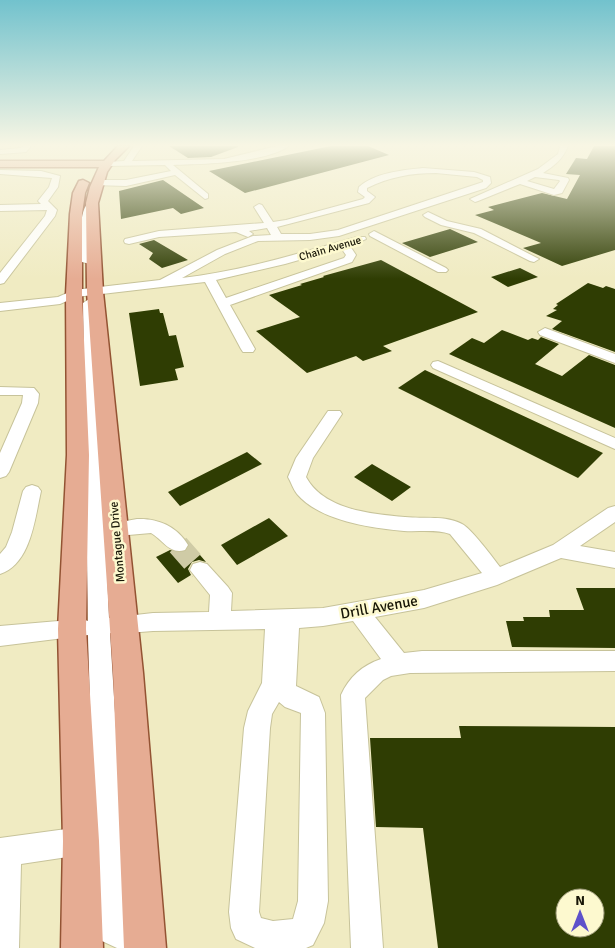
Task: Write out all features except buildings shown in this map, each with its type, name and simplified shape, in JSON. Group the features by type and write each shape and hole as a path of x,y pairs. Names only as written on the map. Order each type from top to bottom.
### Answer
{"main road":[{"name":"Montague Drive","path":"80,190 76,214 74,294 78,455 98,627 144,946"},
{"name":"Montague Drive","path":"82,948 81,841 98,627 117,529 95,292 92,203 95,190"}],"street":[{"path":"0,281 5,267 50,216 52,210 43,201 51,190"},
{"path":"198,190 205,196"},
{"path":"129,241 159,234 238,230 270,226 366,201 371,198 361,190"},
{"path":"162,284 221,252 257,238 322,236 356,228 469,190"},
{"path":"410,221 498,190"},
{"path":"0,208 49,207"},
{"path":"259,207 278,237"},
{"path":"428,215 444,222 477,231 534,259"},
{"name":"Chain Avenue","path":"74,294 215,280 343,244 392,228"},
{"path":"238,230 257,238"},
{"path":"374,234 442,270"},
{"path":"135,298 215,280 232,253 278,237"},
{"path":"223,303 351,258 348,249 343,244"},
{"path":"281,262 301,276"},
{"path":"215,280 223,303 248,349"},
{"path":"0,299 60,291 74,294"},
{"path":"95,292 89,304 98,627"},
{"path":"0,307 60,300 74,294"},
{"path":"545,332 615,359"},
{"path":"438,365 615,444"},
{"path":"0,390 24,389 31,394 30,403 0,472"},
{"path":"334,414 300,466 297,477 304,490 324,506 356,517 405,524 444,525 457,529 497,577"},
{"path":"0,566 13,553 21,533 32,491"},
{"name":"Drill Avenue","path":"0,636 98,627 282,620 359,612 424,599 497,577 560,550 614,514"},
{"path":"117,529 149,525 166,532 178,546"},
{"path":"560,550 615,560"},
{"path":"200,570 221,593 220,621"},
{"path":"359,612 398,663"},
{"path":"282,620 285,692 294,699 310,705 314,713 313,901 308,923 302,934 279,937 259,936 247,928 244,912 257,728 260,711 274,683 282,620"},
{"path":"367,948 353,695 368,676 378,669 398,663 422,661 615,661"},
{"path":"4,948 3,853 81,841"}],"tunnel":[{"path":"178,545 200,570"}]}
